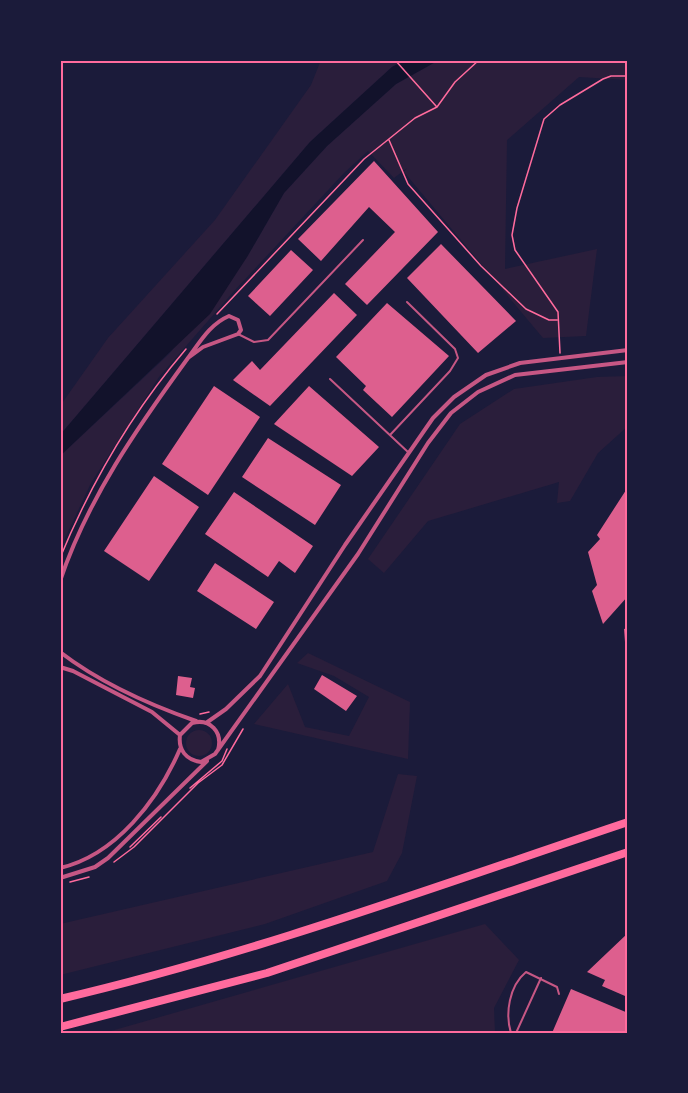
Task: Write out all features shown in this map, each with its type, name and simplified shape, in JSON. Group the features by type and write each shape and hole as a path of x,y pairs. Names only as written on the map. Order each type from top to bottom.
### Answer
{"highway":[{"path":"61,999 162,973 290,934 628,822"},
{"path":"61,1027 267,973 628,852"}],"street":[{"path":"60,581 99,490 153,404 204,337 222,318 234,317 240,325 238,334 203,347 189,358"},
{"path":"206,723 226,709 260,676 345,545 440,410 486,375 520,363 561,356 628,350"},
{"path":"60,878 82,872 108,858 218,750 358,554 428,443 451,413 478,392 515,375 628,362"},
{"path":"60,652 75,664 156,706 197,722 206,723 216,731 218,750"},
{"path":"60,667 73,671 152,712 180,735"},
{"path":"60,868 95,855 120,834 162,786 181,749 180,735 187,726 197,722"},
{"path":"181,749 189,759 207,760"}],"lane":[{"path":"238,334 254,342 268,340 363,240"},
{"path":"390,435 450,371 458,358 455,349 407,302"},
{"path":"330,379 409,453"},
{"path":"511,1033 507,1019 508,1004 521,976 526,972 541,978 557,987 559,994"},
{"path":"516,1033 541,978"}],"path":[{"path":"395,60 437,107"},
{"path":"230,302 340,183 415,118 437,107 455,82 479,60"},
{"path":"561,356 558,312 515,250 512,235 538,132 544,119 560,105 603,79 611,76 628,76"},
{"path":"389,140 408,184 481,266 526,309 549,320 558,320"},
{"path":"197,714 216,709"}],"shaded area":[{"path":"321,60 405,60 392,67 310,142 60,435 60,406 108,338 215,220 311,85"},
{"path":"405,60 439,60 396,84 327,146 284,193 247,257 210,314 60,456 60,435 310,142 392,67"},
{"path":"439,60 628,60 628,80 579,77 507,140 505,269 597,249 586,336 543,338 404,172 407,168 394,178 368,151 344,173 235,290 159,377 91,483 60,549 60,456 169,354 247,257 284,193 327,146 396,84"},
{"path":"628,376 628,426 598,453 570,501 557,503 559,482 428,521 384,573 368,559 460,424 514,389 597,377"},
{"path":"308,653 410,702 408,759 254,724 288,684 305,727 349,736 369,697 334,676 297,663"},
{"path":"199,730 208,734 212,743 208,752 199,756 190,752 186,743 190,734"},
{"path":"398,774 417,776 402,853 387,881 265,924 60,975 60,924 373,852"},
{"path":"485,924 519,960 494,1008 495,1033 104,1033"}],"building":[{"path":"374,161 438,232 367,305 345,284 395,232 369,207 321,261 298,239"},
{"path":"441,244 516,321 478,353 407,278"},
{"path":"291,250 313,270 270,316 248,296"},
{"path":"334,293 357,315 270,406 233,380 252,361 260,370"},
{"path":"387,303 449,356 392,417 363,390 366,386 336,357"},
{"path":"214,386 260,417 208,495 162,464"},
{"path":"309,386 379,447 352,476 274,424"},
{"path":"268,438 341,485 315,525 242,477"},
{"path":"154,476 199,507 149,581 104,551"},
{"path":"628,487 628,596 603,624 592,591 597,585 588,552 600,539 597,535"},
{"path":"234,492 313,546 295,573 279,561 268,577 205,534"},
{"path":"215,563 274,602 256,629 197,591"},
{"path":"628,628 628,655 626,655 624,629"},
{"path":"322,675 357,696 346,711 314,689"},
{"path":"178,676 192,678 190,687 195,688 193,698 176,695"},
{"path":"628,933 628,990 625,996 602,986 605,980 587,972"},
{"path":"571,989 628,1013 628,1033 552,1033"}]}
